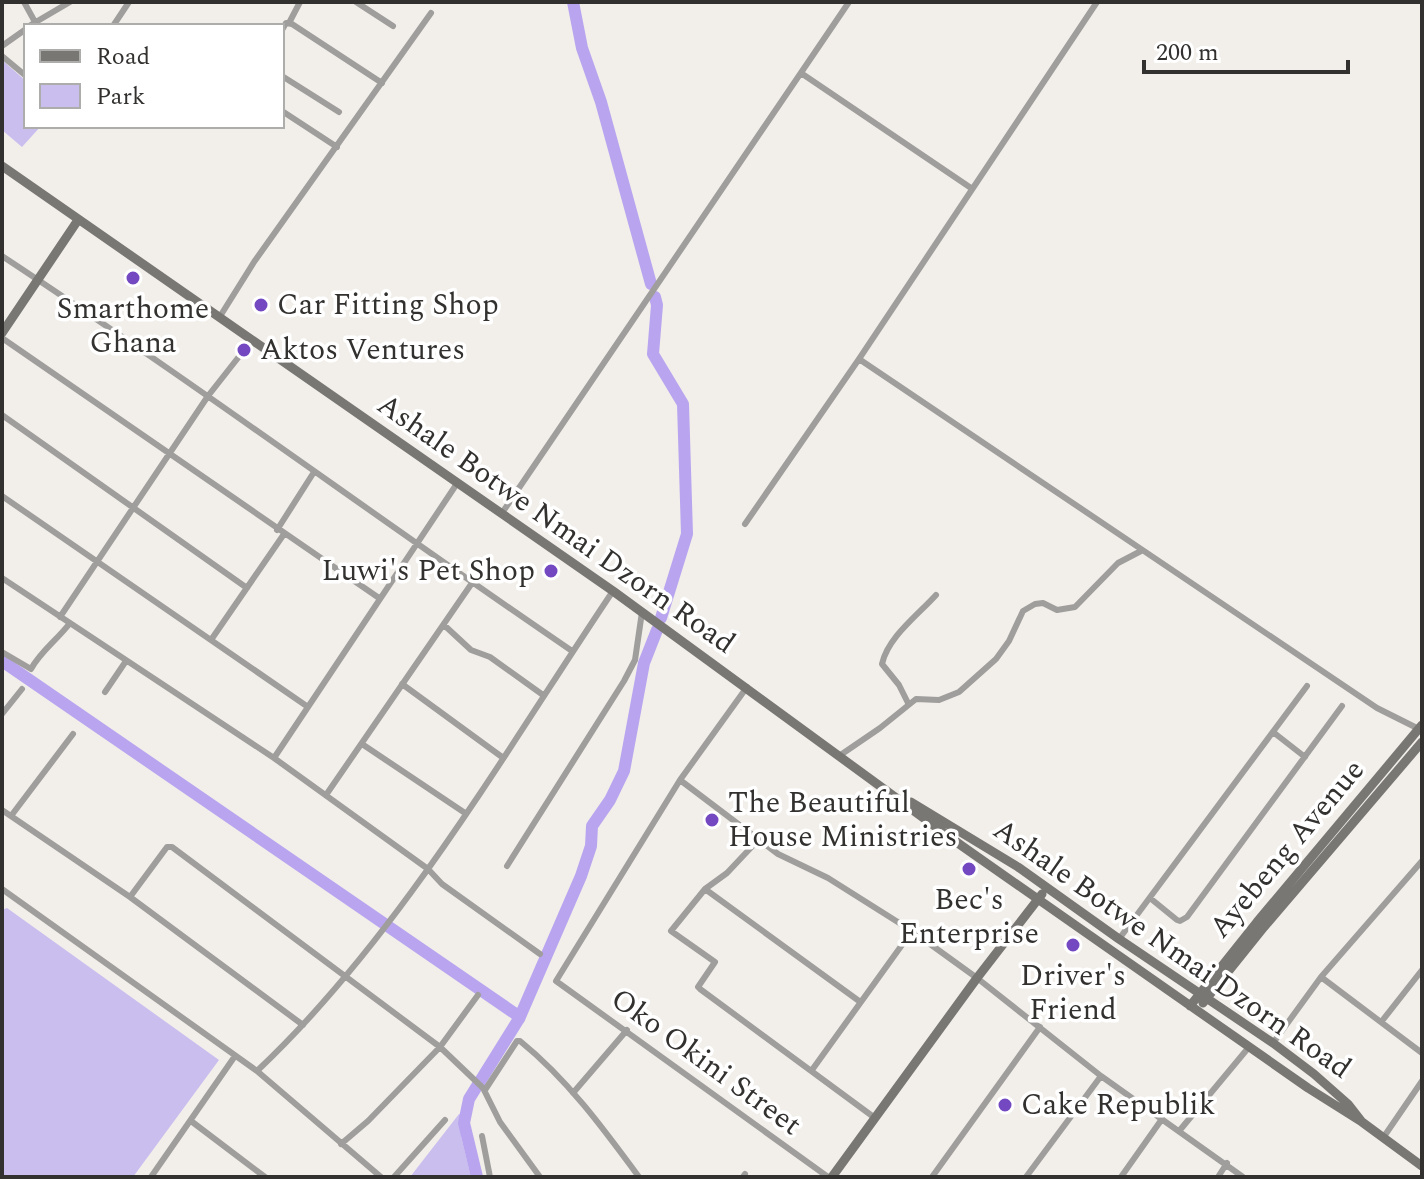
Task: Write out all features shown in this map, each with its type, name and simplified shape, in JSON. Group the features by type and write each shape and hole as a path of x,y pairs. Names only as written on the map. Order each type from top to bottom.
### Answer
{"main road":[{"name":"Ashale Botwe Nmai Dzorn Road","path":"2,166 613,591 929,822 1422,1166"},
{"path":"2,336 78,220"},
{"name":"Ayebeng Avenue","path":"1194,1008 1420,727"},
{"name":"Ayebeng Avenue","path":"1218,978 1422,742"},
{"name":"Ashale Botwe Nmai Dzorn Road","path":"883,786 965,833 1273,1043 1348,1104 1362,1122"},
{"path":"830,1177 1046,888"},
{"path":"1182,981 1200,984 1218,978 1217,996 1223,1009"}],"street":[{"path":"24,2 30,24"},
{"path":"33,24 70,2"},
{"path":"114,24 129,2"},
{"path":"284,28 300,2"},
{"path":"356,2 393,26"},
{"path":"502,513 849,2"},
{"path":"745,524 1097,2"},
{"path":"219,318 254,262 431,13"},
{"path":"289,23 382,83"},
{"path":"2,46 24,30"},
{"path":"2,56 24,74"},
{"path":"801,73 971,188"},
{"path":"284,77 339,112"},
{"path":"284,112 337,147"},
{"path":"2,256 572,651"},
{"path":"2,336 379,598"},
{"path":"60,617 208,396 252,340"},
{"path":"859,359 1377,708 1420,727"},
{"path":"2,415 247,588"},
{"path":"277,530 314,472"},
{"path":"274,758 458,482"},
{"path":"2,496 308,707"},
{"path":"211,640 284,534"},
{"path":"839,756 880,728 908,703 924,697 939,700 959,692 996,659 1009,641 1023,611 1043,603 1057,610 1075,607 1118,563 1141,551"},
{"path":"2,578 274,758 540,954"},
{"path":"326,795 472,583"},
{"path":"257,1071 346,977 428,869 613,591"},
{"path":"908,703 899,685 882,664 883,657 895,638 936,595"},
{"path":"507,866 624,681 635,660 642,612"},
{"path":"2,652 31,669 38,656 70,623"},
{"path":"444,625 471,650 490,657 543,695"},
{"path":"105,692 126,661"},
{"path":"402,684 502,757"},
{"path":"1119,939 1307,686"},
{"path":"747,687 680,780 778,854 828,878 912,931 1101,1076 1243,1177"},
{"path":"2,714 22,689"},
{"path":"1150,898 1177,920 1187,917 1342,706"},
{"path":"1273,732 1305,757"},
{"path":"11,816 73,734"},
{"path":"362,744 465,813"},
{"name":"Oko Okini Street","path":"680,780 557,975 557,984 627,1030 830,1177"},
{"path":"2,810 130,897 303,1025"},
{"path":"759,839 727,873 705,889 671,930 715,962 699,985 700,989 875,1118"},
{"path":"130,897 170,846 440,1047 484,1089 500,1122 540,1177"},
{"path":"1273,1043 1321,977 1422,861"},
{"path":"2,889 257,1071 381,1177"},
{"path":"705,889 859,1001"},
{"path":"812,1070 912,931"},
{"path":"1382,1021 1422,970"},
{"path":"1321,977 1422,1053"},
{"path":"341,1144 368,1121 440,1047 478,995"},
{"path":"932,1177 1040,1027"},
{"path":"573,1093 627,1030"},
{"path":"484,1089 520,1041 552,1069 598,1121 639,1177"},
{"path":"1180,1130 1249,1047"},
{"path":"151,1177 235,1056"},
{"path":"1026,1177 1101,1076"},
{"path":"1383,1138 1422,1081"},
{"path":"1121,1177 1162,1119"},
{"path":"394,1177 445,1120"},
{"path":"191,1121 265,1177"},
{"path":"482,1136 490,1177"},
{"path":"1218,1177 1227,1163"}],"green space":[{"path":"3,61 24,79 24,128 39,128 22,147 2,130"},
{"path":"7,908 219,1060 133,1177 2,1177 2,910"},
{"path":"459,1114 463,1115 461,1136 471,1177 410,1177"}],"waterway":[{"path":"573,2 582,48 601,102 651,284"},
{"path":"655,297 653,354 683,404 687,534 661,618"},
{"path":"519,1019 581,876 591,846 592,826 610,800 624,771 644,663 657,630"},
{"path":"2,661 520,1017 469,1099 464,1123 477,1177"}],"place":[{"name":"Smarthome Ghana","path":"133,278"},
{"name":"Car Fitting Shop","path":"261,305"},
{"name":"Aktos Ventures","path":"244,350"},
{"name":"Luwi's Pet Shop","path":"551,571"},
{"name":"The Beautiful House Ministries","path":"712,820"},
{"name":"Bec's Enterprise","path":"969,869"},
{"name":"Driver's Friend","path":"1073,945"},
{"name":"Cake Republik","path":"1005,1105"}]}
